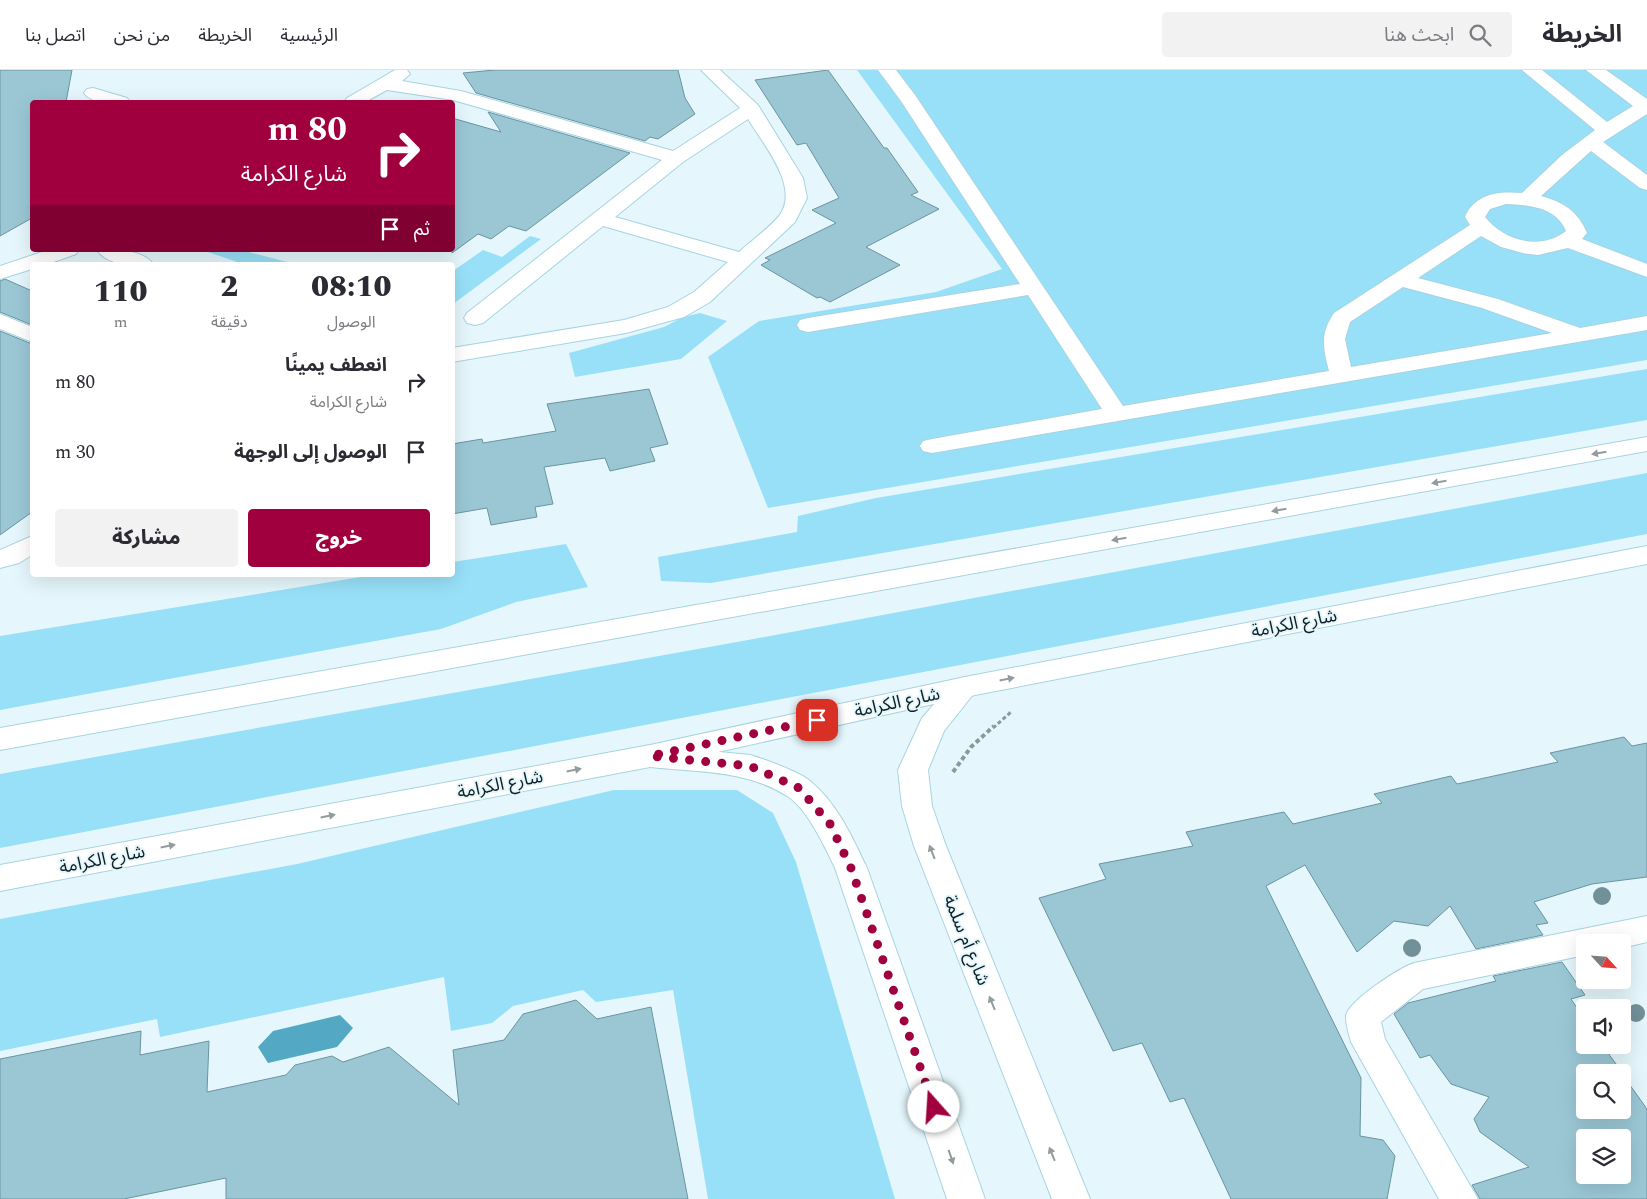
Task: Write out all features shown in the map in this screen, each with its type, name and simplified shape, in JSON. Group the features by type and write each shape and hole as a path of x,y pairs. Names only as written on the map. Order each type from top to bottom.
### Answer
{"main road":[{"path":"357,100 408,70"},
{"path":"455,354 626,326 661,318 702,297 788,218 797,198 793,178 751,109 710,70"},
{"path":"887,70 909,98 1117,414"},
{"path":"1531,70 1606,130"},
{"path":"1527,199 1567,160 1590,142 1606,130 1646,107 1595,70"},
{"path":"385,84 451,86 676,158"},
{"path":"93,93 115,100"},
{"path":"475,318 676,158 751,109"},
{"path":"1590,142 1647,184"},
{"path":"1506,198 1527,199 1547,204 1564,212 1574,222 1576,232 1569,241 1555,247 1535,248 1521,246 1494,237 1480,227 1475,217 1478,207 1489,200 1506,198"},
{"path":"600,219 743,260"},
{"path":"1342,376 1333,341 1336,325 1349,312 1480,227"},
{"path":"1569,241 1647,271"},
{"path":"32,262 61,252"},
{"path":"112,252 136,262"},
{"path":"0,273 30,263"},
{"path":"1399,280 1436,287 1508,308 1578,335"},
{"path":"808,325 1034,288"},
{"path":"0,321 30,334"},
{"path":"932,446 1647,323"},
{"path":"0,739 1647,444"},
{"path":"0,559 10,557 30,545"},
{"name":"شارع الكرامة","path":"0,878 650,756 965,688 1647,555"},
{"name":"شارع أم سلمة","path":"965,688 932,726 913,770 917,806 930,846 1070,1199"},
{"path":"650,756 750,766 799,788 830,824 851,868 966,1199"},
{"path":"1459,1199 1368,1042 1364,1016 1414,977 1647,929"}],"shaded area":[{"path":"857,70 1647,70 1647,360 768,508 708,357 759,321 936,292 1002,269"},
{"path":"530,236 541,239 455,303 455,270 483,250 502,257"},
{"path":"208,252 249,252 287,262 237,262"},
{"path":"700,313 727,321 681,359 575,377 569,353 664,327 683,317"},
{"path":"1647,369 1647,420 711,583 661,581 658,557 797,532 798,516 876,498"},
{"path":"1647,473 1647,534 0,848 0,774 748,640"},
{"path":"566,544 588,587 516,602 441,629 0,710 0,636 361,577 455,577 455,562"},
{"path":"614,790 737,790 773,813 796,862 895,1199 708,1199 673,990 596,1002 583,990 513,1006 492,1023 451,1031 444,977 160,1037 157,1019 0,1051 0,919 297,864"},
{"path":"340,1015 353,1028 337,1047 268,1063 258,1047 273,1031"}],"building":[{"path":"0,70 72,70 66,100 30,100 30,219 0,236"},
{"path":"495,70 678,70 685,98 695,114 658,139 650,137 645,141 476,93 463,73"},
{"path":"828,70 918,192 911,195 939,209 866,247 900,265 830,302 820,297 817,298 761,265 770,260 765,258 836,223 812,210 839,198 806,143 797,145 755,80"},
{"path":"488,112 630,153 526,231 509,226 491,239 478,234 455,251 455,119 501,132"},
{"path":"5,279 30,290 30,324 0,312 0,281"},
{"path":"0,331 30,343 30,513 0,535"},
{"path":"649,389 668,444 650,448 655,461 610,471 605,458 544,467 553,504 535,507 537,517 491,525 487,508 455,513 455,444 482,439 483,443 556,431 547,404"},
{"path":"1624,737 1632,746 1647,743 1647,877 1592,884 1534,902 1548,923 1536,925 1543,935 1476,949 1450,906 1428,926 1394,921 1357,952 1305,865 1266,886 1361,1078 1360,1136 1383,1140 1395,1156 1387,1199 1231,1199 1184,1098 1170,1102 1142,1043 1113,1051 1039,898 1106,879 1099,864 1193,846 1186,832 1284,812 1293,824 1382,803 1374,794 1451,776 1457,784 1558,762 1550,753"},
{"path":"1562,962 1576,982 1576,989 1581,989 1585,995 1571,999 1576,1006 1576,1054 1609,1054 1616,1064 1576,1064 1576,1119 1631,1119 1631,1087 1647,1109 1647,1199 1480,1199 1472,1185 1529,1167 1480,1132 1474,1119 1489,1097 1451,1084 1430,1055 1420,1058 1394,1014 1408,1003 1496,981 1493,976"},
{"path":"576,1000 597,1019 651,1007 688,1199 226,1199 226,1178 124,1199 0,1199 0,1059 141,1031 140,1055 209,1041 207,1092 286,1075 295,1065 332,1056 343,1062 389,1047 459,1105 453,1050 504,1040 523,1014"}],"route":[{"path":"817,720 650,756 750,766 799,788 830,824 851,868 934,1107"}]}
